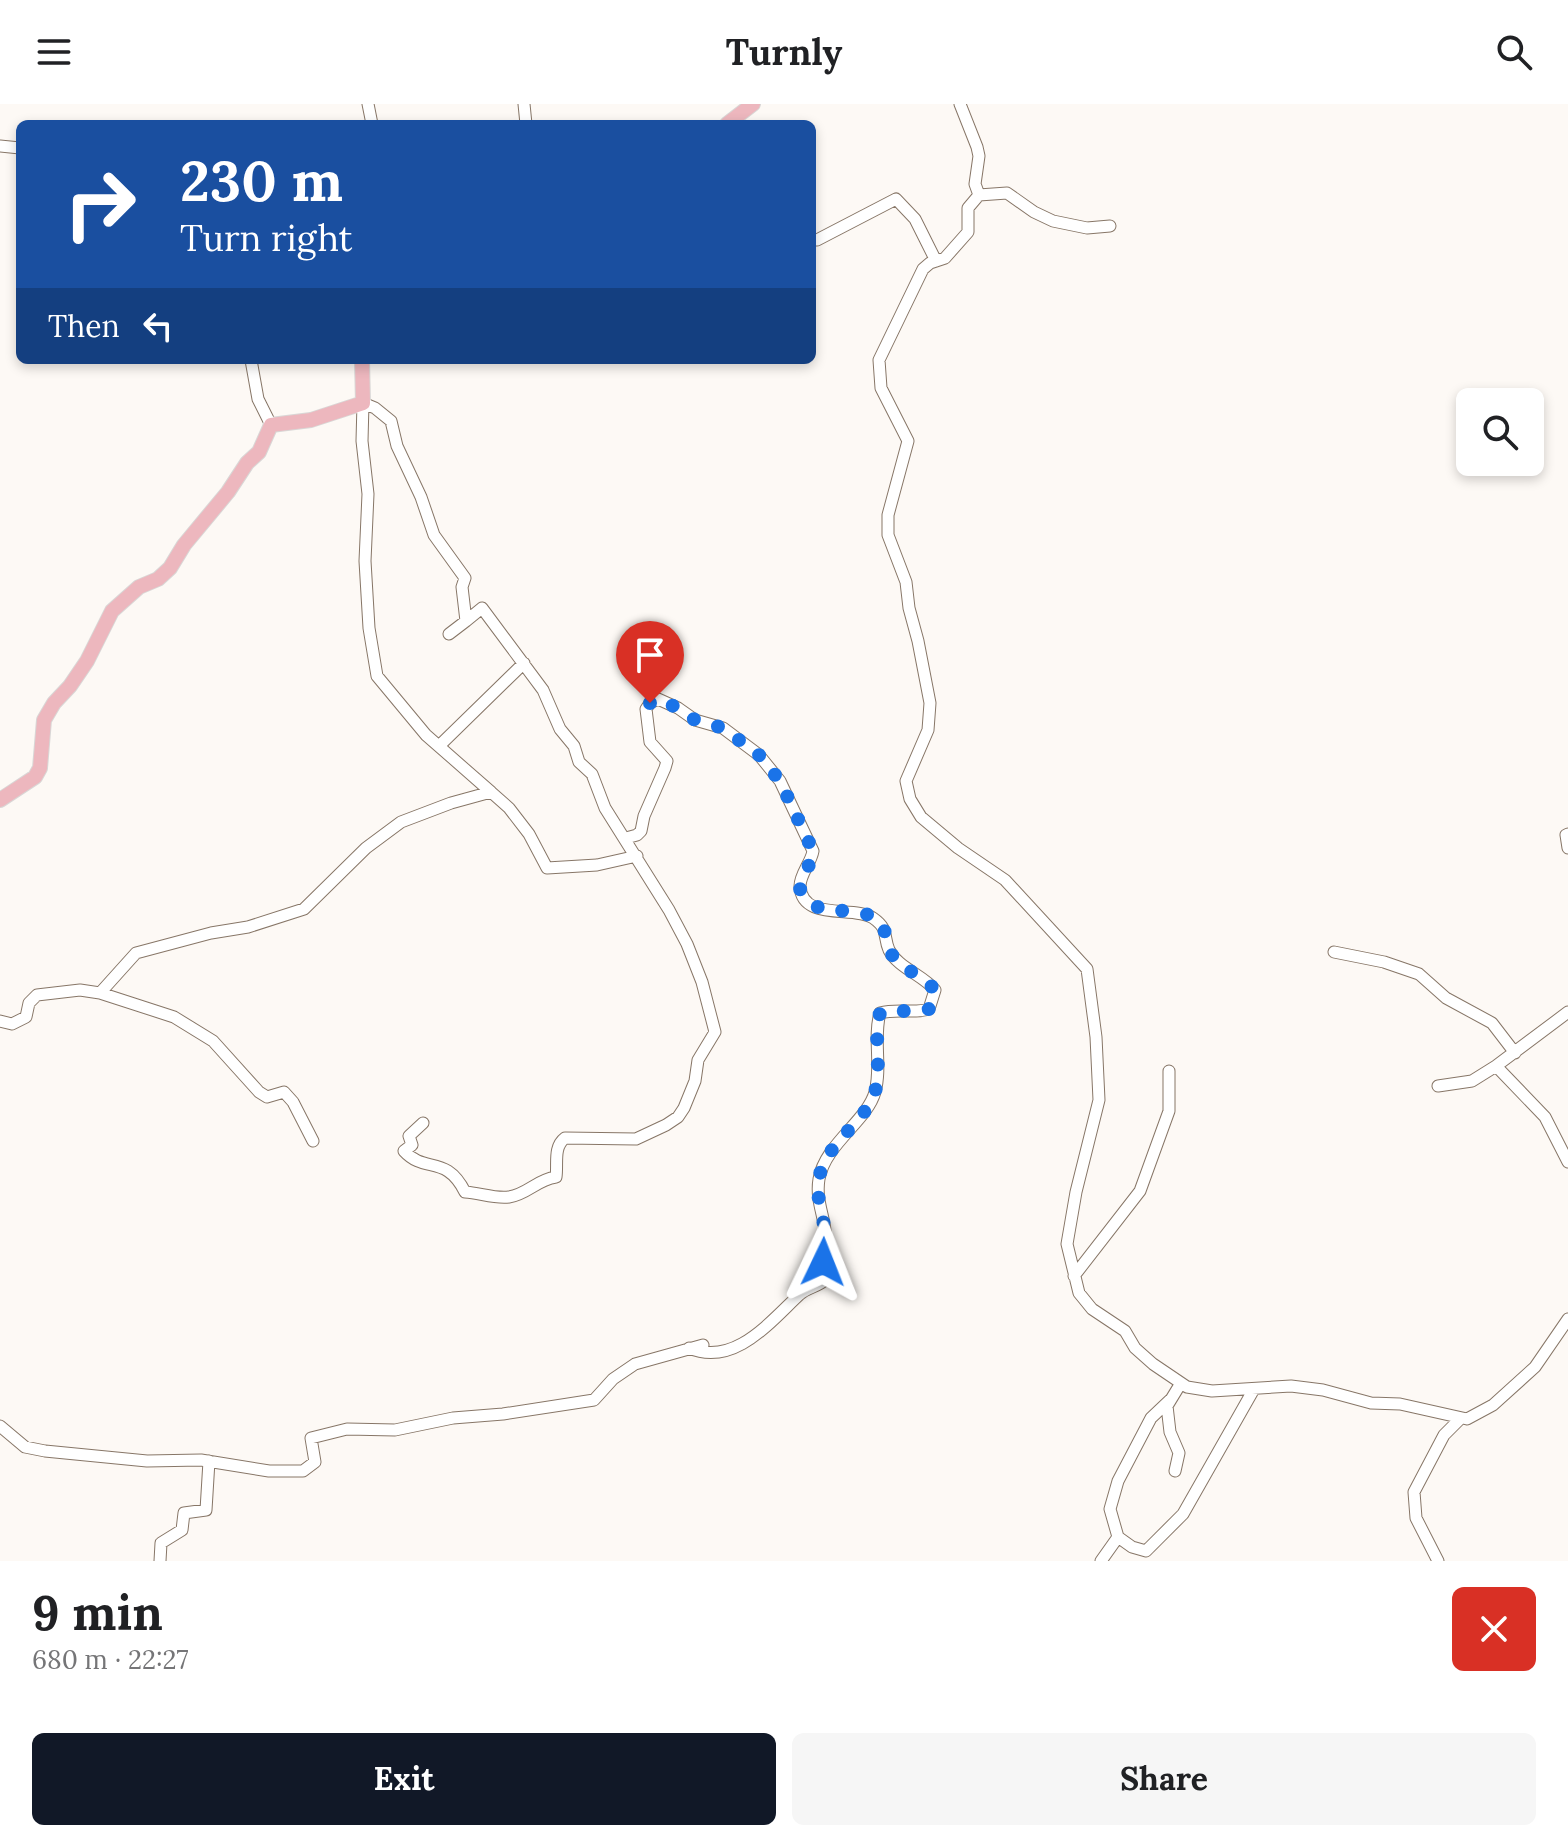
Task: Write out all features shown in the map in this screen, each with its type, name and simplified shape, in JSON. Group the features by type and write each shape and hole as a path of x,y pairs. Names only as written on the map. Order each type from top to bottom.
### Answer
{"main road":[{"path":"732,120 753,104"},
{"path":"0,800 35,777 40,768 44,720 87,661 112,611 139,587 158,579 170,568 184,545 215,511 247,463 263,446 271,425 311,420 363,403 362,364"}],"street":[{"path":"960,104 979,156 975,184 979,195"},
{"path":"1110,226 1087,228 1053,221 1007,193 979,195 968,208 968,232 945,258 923,269 882,348 879,360 881,388 908,441 888,515 888,535 906,582 930,703 928,730 906,781 910,799 921,817 958,848 1005,880 1087,969 1096,1037 1099,1100 1076,1192 1067,1244 1079,1293 1092,1309 1125,1331 1135,1348 1153,1364 1199,1391 1291,1386 1467,1419 1493,1405 1535,1367 1568,1319"},
{"path":"817,240 896,199 915,219 936,261"},
{"path":"252,364 258,399 271,425"},
{"path":"466,621 462,587 465,578 434,535 421,497 397,446 391,421 363,403 362,441 368,494 365,561 369,628 377,676 426,735 509,808 529,834 547,868 597,865 637,856"},
{"path":"423,1123 409,1136 412,1145 404,1151 410,1158 455,1174 465,1192 508,1197 524,1193 537,1182 556,1177 557,1152 560,1141 565,1138 636,1139 678,1117 690,1095 698,1060 715,1032 687,944 637,856 605,808 592,774 579,762 574,746 560,729 543,690 482,608 449,634"},
{"path":"439,746 524,663"},
{"path":"626,838 641,831 644,816 667,761 650,742 646,709 658,699 695,720 723,728 759,755 780,781 813,851 801,878 800,889 805,897 824,911 870,915 885,931 889,949 907,969 927,980 935,990 929,1009 921,1012 893,1009 880,1013 875,1094 868,1107 837,1141 819,1177 818,1202 827,1243 821,1256 825,1280 801,1293 764,1330 749,1340 713,1354 703,1354 689,1348"},
{"path":"100,993 136,953 211,933 248,927 304,909 366,848 401,822 491,792"},
{"path":"1568,834 1568,848"},
{"path":"1334,952 1384,962 1419,974 1446,998 1492,1023 1515,1053"},
{"path":"0,1021 12,1024 26,1017 29,1003 37,995 80,990 100,993 174,1017 213,1041 259,1092 267,1097 284,1092 293,1102 313,1141"},
{"path":"1438,1086 1472,1081 1568,1012"},
{"path":"1496,1066 1545,1117 1568,1162"},
{"path":"1074,1276 1140,1191 1169,1111 1169,1071"},
{"path":"0,1426 25,1447 45,1451 147,1461 209,1461 269,1471 303,1471 315,1462 311,1438 347,1429 395,1430 453,1418 594,1400 613,1379 635,1364 703,1345"},
{"path":"1175,1471 1179,1453 1170,1432 1167,1406 1181,1383"},
{"path":"1170,1400 1151,1418 1118,1481 1110,1509 1118,1537 1132,1547 1146,1551 1183,1514 1254,1389"},
{"path":"1438,1561 1416,1518 1414,1492 1444,1435 1461,1418"},
{"path":"160,1561 161,1543 182,1530 184,1513 206,1510 209,1461"},
{"path":"1101,1561 1118,1537"}],"route":[{"path":"650,703 658,699 667,702 695,720 723,728 759,755 780,781 813,851 801,878 800,889 805,897 824,911 870,915 885,931 889,949 907,969 927,980 935,990 929,1009 921,1012 893,1009 880,1013 875,1094 868,1107 837,1141 819,1177 819,1212 825,1224 827,1243 821,1256 823,1262"}]}
